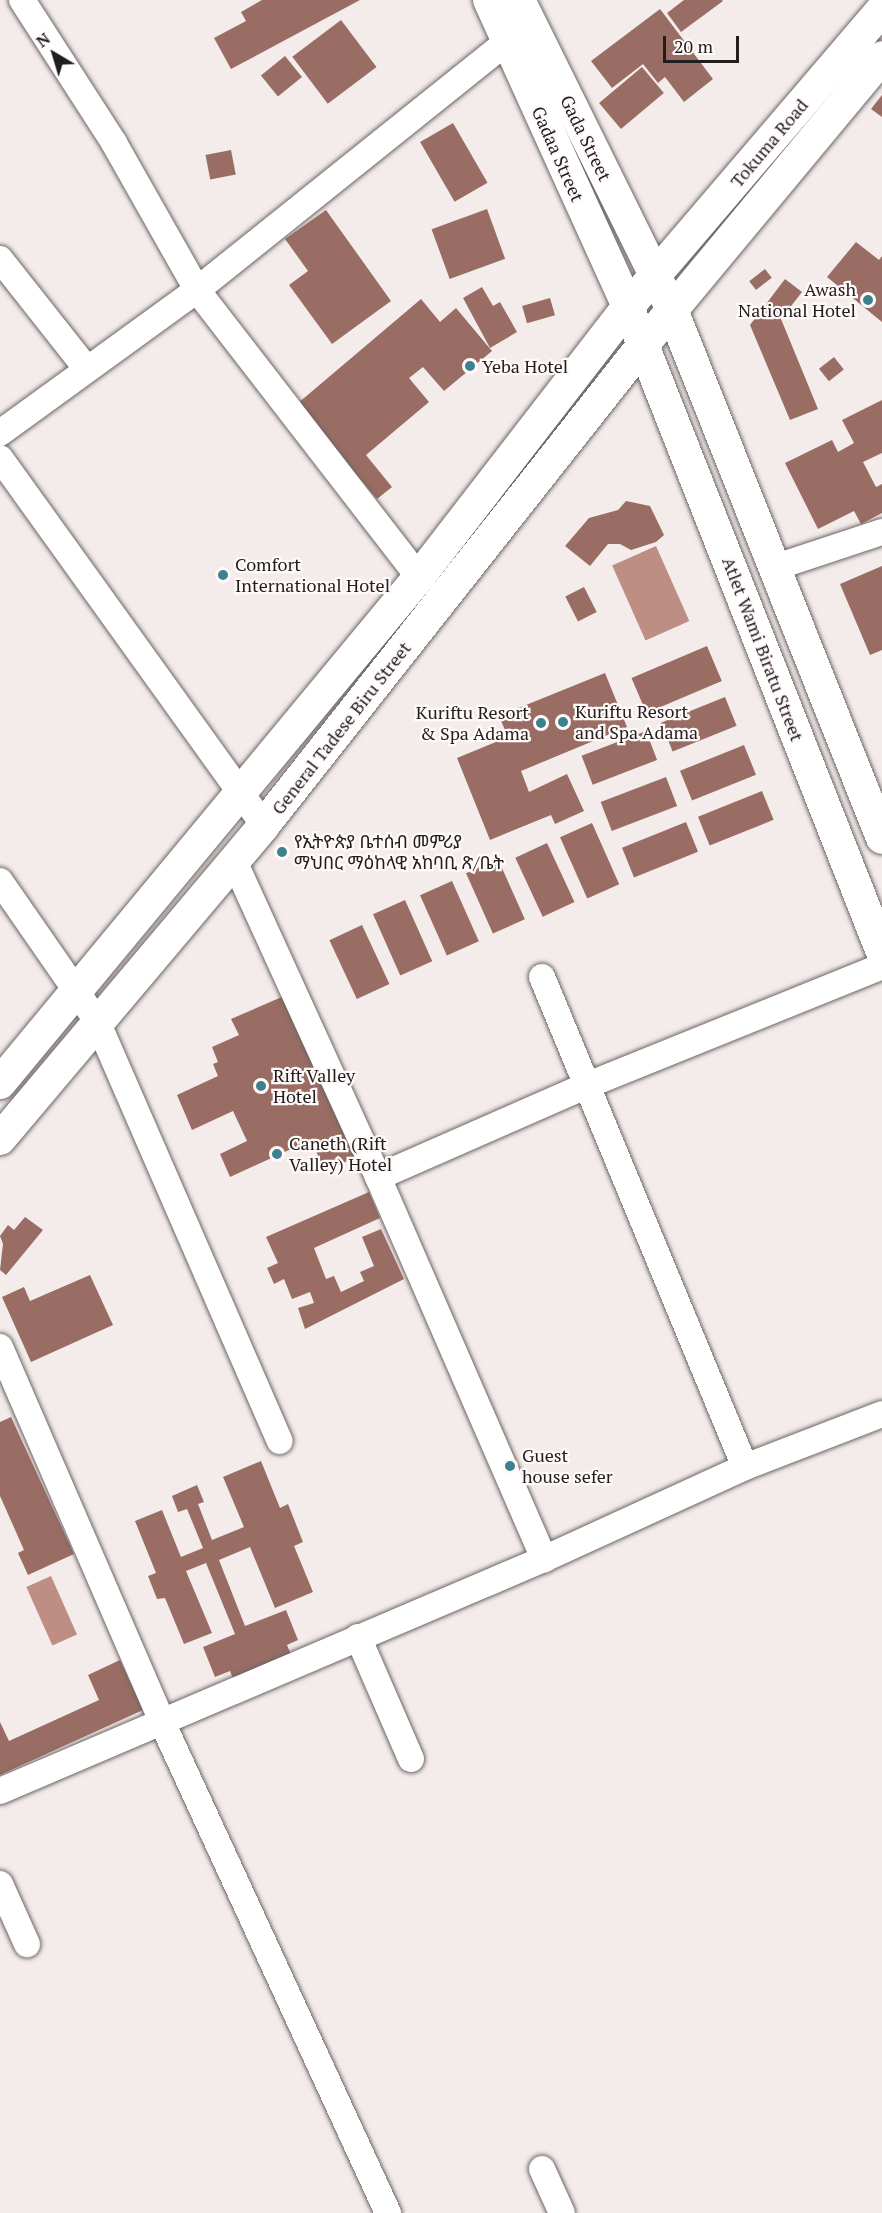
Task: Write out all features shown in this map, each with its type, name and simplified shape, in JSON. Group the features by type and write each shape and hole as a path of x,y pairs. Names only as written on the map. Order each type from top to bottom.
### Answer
{"main road":[{"name":"Gadaa Street","path":"489,0 644,345"},
{"name":"Gada Street","path":"519,0 672,310"},
{"name":"Tokuma Road","path":"656,276 876,17"},
{"path":"841,58 873,68"},
{"name":"Tokuma Road","path":"672,310 873,68"},
{"name":"General Tadese Biru Street","path":"0,1083 419,577 628,307 656,276"},
{"name":"General Tadese Biru Street","path":"0,1138 264,825 672,310"},
{"path":"672,310 882,838"},
{"name":"Atlet Wami Biratu Street","path":"644,345 882,952"}],"street":[{"path":"22,0 114,143 196,290 419,577"},
{"path":"0,433 86,368 196,290 507,42"},
{"path":"0,260 86,368"},
{"path":"0,458 239,795 264,825"},
{"path":"776,567 882,532"},
{"path":"234,861 378,1177 544,1559"},
{"path":"0,881 78,989 98,1021 280,1441"},
{"path":"378,1177 588,1085 882,966"},
{"path":"542,977 745,1467"},
{"path":"0,1347 162,1722 388,2213"},
{"path":"0,1791 544,1559 745,1467 882,1414"},
{"path":"358,1637 411,1759"},
{"path":"0,1884 27,1944"},
{"path":"542,2169 562,2213"}],"shaded area":[{"path":"656,546 689,621 646,640 612,566"},
{"path":"51,1576 77,1634 52,1645 26,1587"}],"building":[{"path":"262,0 360,0 231,69 214,38 246,21 241,12"},
{"path":"684,0 723,1 681,32 667,13"},
{"path":"660,9 713,79 684,102 665,77 658,83 643,64 612,88 591,61"},
{"path":"341,20 377,67 328,104 292,57"},
{"path":"285,56 302,77 278,96 261,76"},
{"path":"642,67 664,93 621,129 599,103"},
{"path":"882,95 882,117 871,109"},
{"path":"453,123 488,183 455,202 420,142"},
{"path":"231,150 236,175 210,180 205,155"},
{"path":"487,209 505,259 450,279 432,229"},
{"path":"326,210 391,301 332,344 289,285 308,271 285,239"},
{"name":"Awash National Hotel","path":"856,242 879,260 882,256 882,322 827,277"},
{"path":"765,269 772,278 756,290 749,281"},
{"path":"785,279 802,292 781,319 818,409 790,420 750,325"},
{"path":"482,287 493,306 500,302 517,332 490,348 463,298"},
{"path":"550,298 555,315 527,323 522,306"},
{"path":"421,299 440,322 456,308 492,351 444,391 423,367 409,378 429,402 366,455 392,487 377,499 297,404"},
{"path":"834,357 844,370 829,381 819,369"},
{"path":"882,400 882,453 863,462 876,487 882,484 882,513 861,524 854,511 818,529 785,463 832,440 838,452 854,443 842,420"},
{"path":"626,501 650,506 664,535 656,542 631,550 620,544 608,544 590,566 565,546 589,518 618,510"},
{"path":"882,566 882,650 870,655 840,584"},
{"path":"584,587 597,612 578,621 565,597"},
{"path":"707,646 722,681 646,713 632,678"},
{"path":"605,673 627,727 521,771 529,792 567,774 584,811 555,824 551,815 490,840 457,758 508,737 499,716"},
{"path":"725,697 737,726 673,752 661,723"},
{"path":"646,731 657,760 593,785 582,756"},
{"path":"744,745 756,775 692,801 680,771"},
{"path":"666,777 677,806 612,831 601,802"},
{"path":"762,791 774,820 710,846 698,817"},
{"path":"686,822 698,852 634,878 622,848"},
{"path":"592,823 619,884 587,898 560,837"},
{"path":"547,843 574,902 543,917 515,858"},
{"path":"498,859 525,919 493,934 466,873"},
{"path":"452,881 479,941 447,956 420,895"},
{"path":"405,900 432,961 400,975 373,914"},
{"path":"362,925 389,984 357,999 329,940"},
{"name":"Rift Valley Hotel","path":"284,996 356,1157 325,1171 311,1140 230,1177 220,1154 247,1141 233,1111 192,1130 177,1095 218,1076 213,1064 218,1062 212,1047 239,1035 231,1019"},
{"path":"369,1192 380,1218 314,1248 326,1279 334,1276 341,1292 364,1281 360,1272 374,1266 362,1237 381,1229 404,1279 305,1329 298,1308 314,1303 310,1292 292,1299 284,1279 274,1284 267,1268 278,1263 266,1237"},
{"path":"25,1217 43,1230 6,1275 0,1270 3,1244 0,1236 8,1225 14,1230"},
{"path":"90,1275 113,1325 31,1362 2,1297 24,1287 30,1301"},
{"path":"11,1417 74,1554 28,1575 18,1553 24,1550 0,1496 0,1422"},
{"path":"261,1461 280,1508 288,1504 303,1542 294,1546 313,1592 275,1608 250,1547 219,1560 245,1626 286,1610 298,1640 287,1645 292,1657 234,1681 230,1671 215,1677 203,1647 235,1634 206,1563 186,1571 212,1633 184,1644 165,1598 157,1599 148,1576 156,1573 135,1521 162,1510 181,1557 203,1548 187,1509 178,1512 172,1496 197,1485 204,1502 198,1504 212,1540 244,1527 223,1477"},
{"path":"120,1660 143,1710 0,1775 0,1722 9,1741 99,1700 88,1675"}],"place":[{"name":"Awash National Hotel","path":"868,300"},
{"name":"Yeba Hotel","path":"470,366"},
{"name":"Comfort International Hotel","path":"223,575"},
{"name":"Kuriftu Resort and Spa Adama","path":"563,722"},
{"name":"Kuriftu Resort & Spa Adama","path":"541,723"},
{"name":"የኢትዮጵያ ቤተሰብ መምሪያ ማህበር ማዕከላዊ አከባቢ ጽ/ቤት","path":"282,852"},
{"name":"Rift Valley Hotel","path":"261,1086"},
{"name":"Caneth (Rift Valley) Hotel","path":"277,1154"},
{"name":"Guest house sefer","path":"510,1466"}]}
